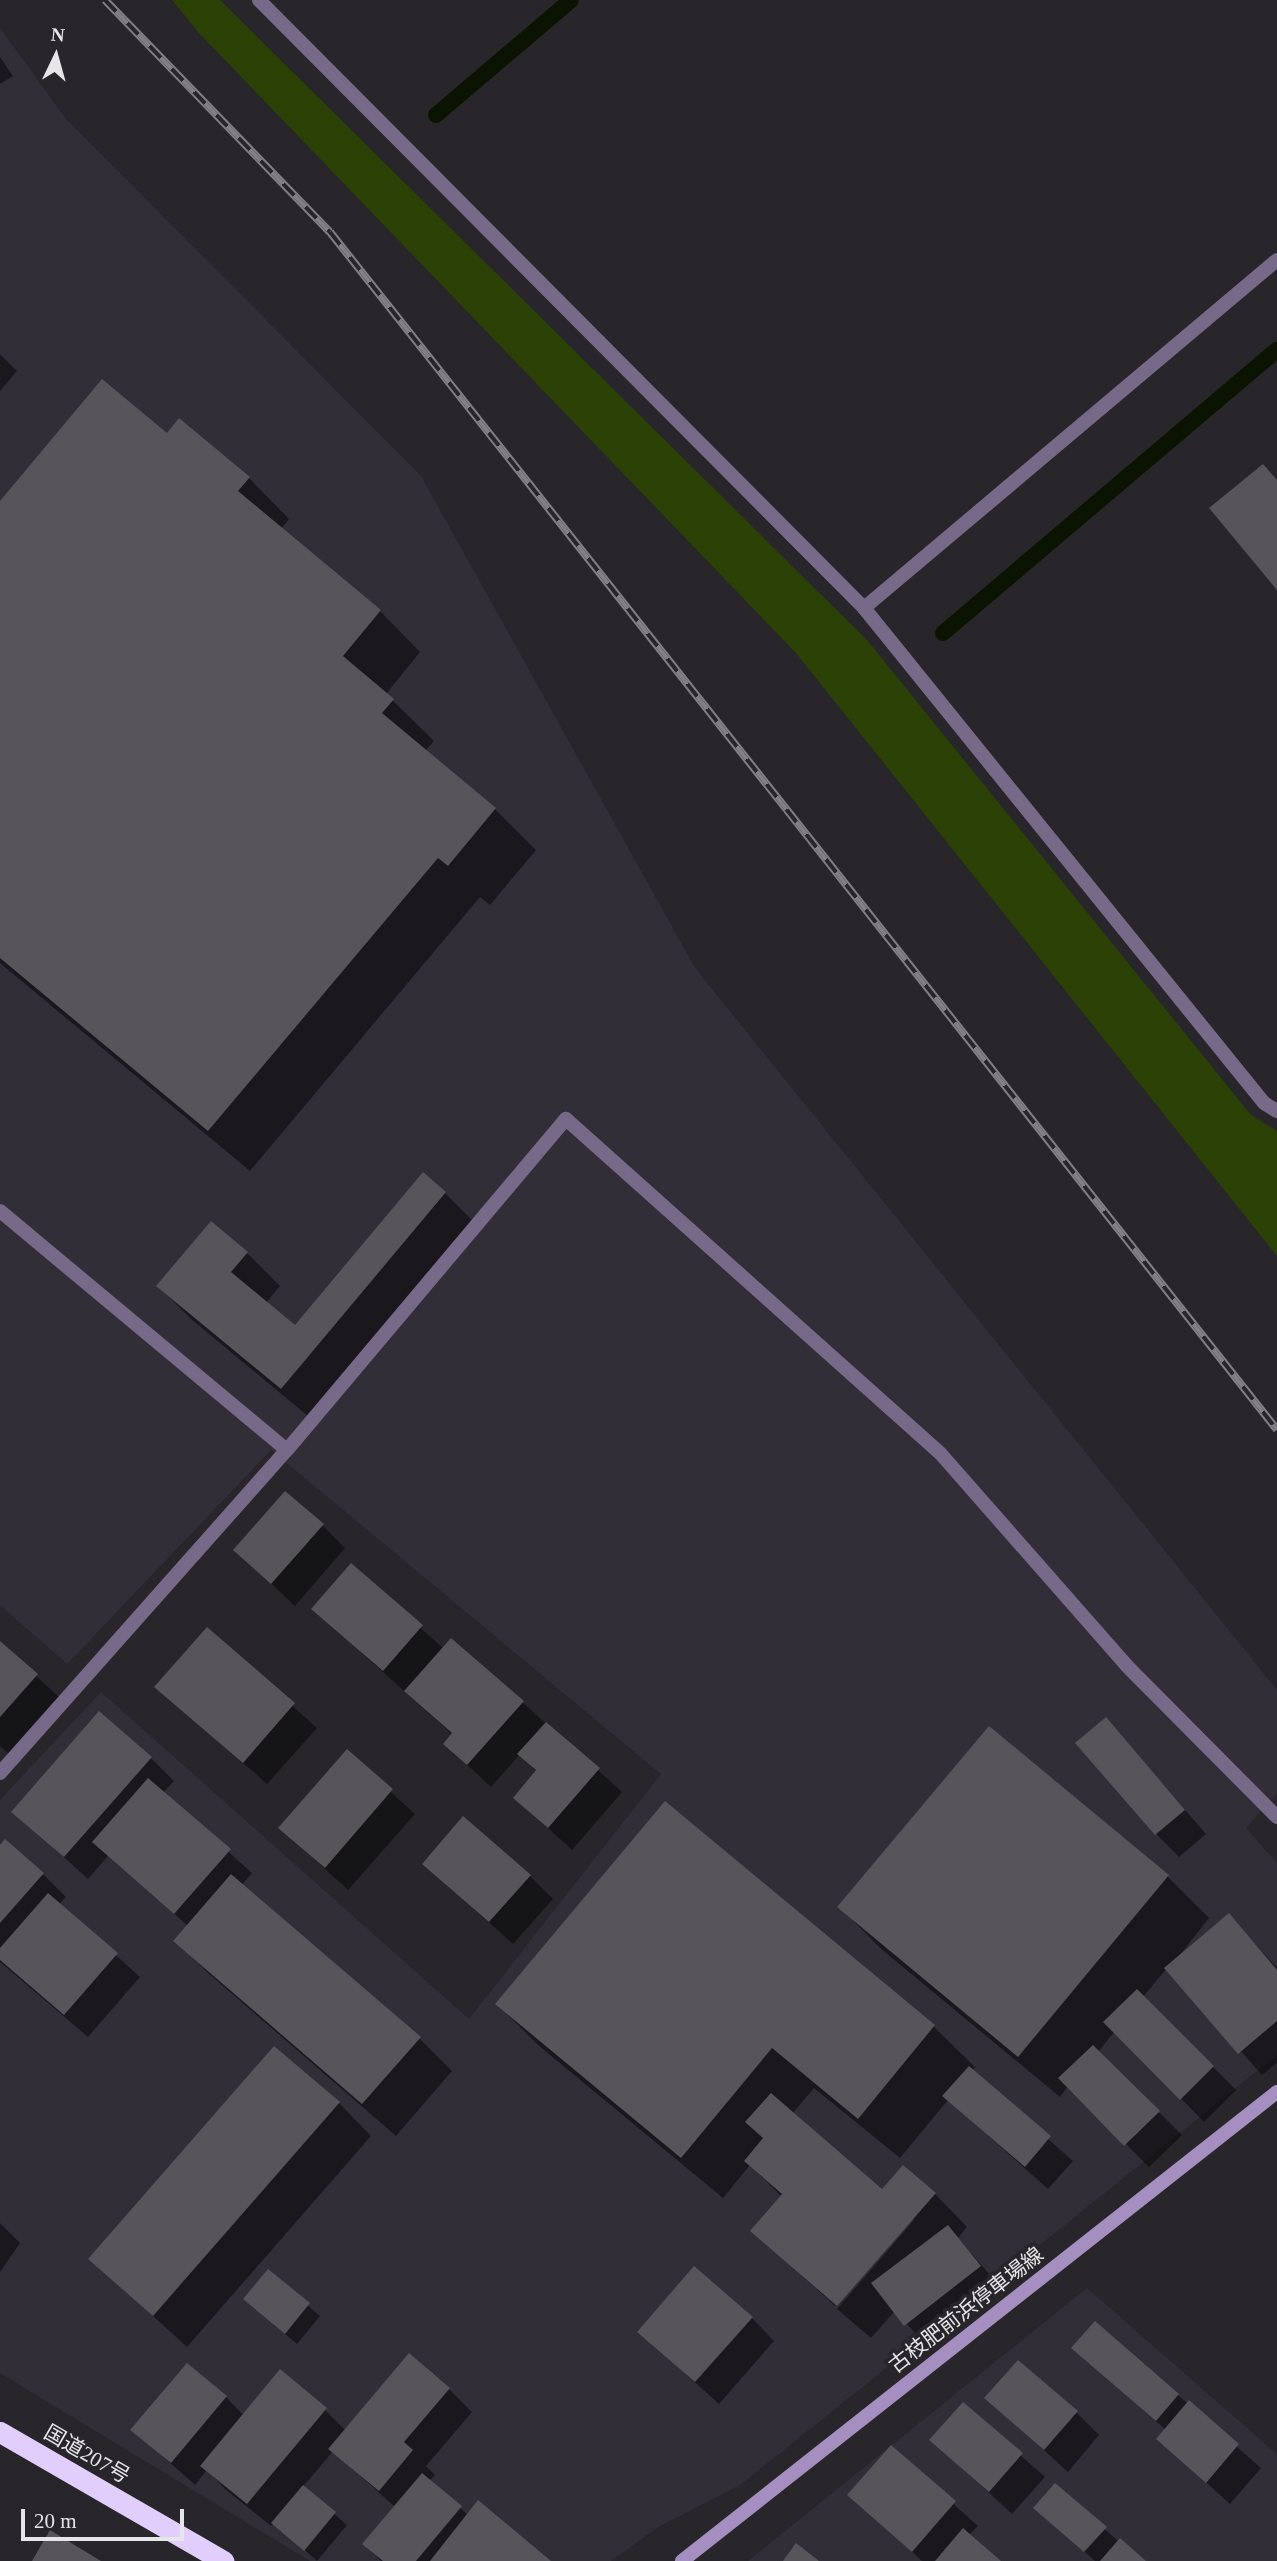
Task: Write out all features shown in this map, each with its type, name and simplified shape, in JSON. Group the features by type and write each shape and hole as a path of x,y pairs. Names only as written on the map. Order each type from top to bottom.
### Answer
{"highway":[{"name":"国道207号","path":"0,2432 223,2561"}],"main road":[{"name":"古枝肥前浜停車場線","path":"682,2561 1277,2092"}],"street":[{"path":"259,0 863,608 1255,1092 1277,1111"},
{"path":"863,608 1277,260"},
{"path":"0,1773 287,1450 566,1119 940,1453 1127,1666 1277,1817"},
{"path":"0,1211 287,1450"}],"shaded area":[{"path":"0,28 66,119 421,476 695,968 1277,1690 1277,1793 1246,1828 1277,1863 1277,2055 740,2485 658,2527 611,2561 310,2561 0,2373 0,1800 101,1692 469,2019 661,1774 271,1450 67,1664 0,1605"},
{"path":"1087,2288 1277,2454 1277,2561 748,2561"}],"green space":[{"path":"172,0 220,0 867,640 1251,1115 1277,1131 1277,1256 796,653 198,32"}],"building":[{"path":"102,379 167,433 179,418 250,477 238,491 381,610 343,656 394,699 382,713 496,808 448,866 438,858 208,1131 0,958 0,501"},
{"path":"1263,464 1277,480 1277,590 1209,508"},
{"path":"423,1172 446,1192 281,1389 156,1286 211,1221 248,1252 231,1272 295,1325"},
{"path":"285,1491 324,1524 271,1584 233,1550"},
{"path":"351,1563 423,1625 383,1671 311,1609"},
{"path":"207,1627 295,1703 243,1763 154,1687"},
{"path":"451,1638 524,1701 467,1765 443,1744 452,1733 404,1691"},
{"path":"0,1641 38,1674 0,1717"},
{"path":"99,1711 152,1757 64,1857 11,1812"},
{"path":"1106,1717 1185,1810 1155,1835 1075,1743"},
{"path":"546,1722 600,1768 548,1828 513,1798 536,1770 517,1754"},
{"path":"989,1726 1169,1875 1018,2057 837,1907"},
{"path":"347,1749 393,1789 325,1868 278,1828"},
{"path":"148,1778 231,1849 174,1914 92,1842"},
{"path":"665,1801 935,2025 858,2119 772,2048 681,2158 495,2004"},
{"path":"463,1816 531,1875 489,1922 422,1864"},
{"path":"5,1839 44,1873 0,1923 0,1845"},
{"path":"231,1874 421,2037 362,2104 173,1941"},
{"path":"48,1893 118,1953 64,2015 0,1960 0,1948"},
{"path":"1229,1913 1277,1970 1277,2021 1238,2054 1164,1968"},
{"path":"1137,1989 1214,2066 1180,2100 1103,2022"},
{"path":"1093,2045 1160,2111 1124,2146 1058,2078"},
{"path":"274,2046 340,2102 153,2316 88,2259"},
{"path":"969,2066 1051,2136 1025,2167 942,2096"},
{"path":"771,2093 882,2189 903,2165 936,2193 837,2306 750,2231 782,2194 744,2161 763,2138 745,2122"},
{"path":"948,2225 981,2266 904,2326 871,2283"},
{"path":"694,2266 753,2317 695,2382 637,2332"},
{"path":"268,2269 310,2303 285,2334 243,2299"},
{"path":"1095,2321 1179,2394 1156,2421 1071,2348"},
{"path":"409,2353 450,2388 404,2442 413,2450 379,2491 328,2449"},
{"path":"1018,2360 1078,2411 1044,2450 984,2398"},
{"path":"187,2363 227,2396 171,2463 130,2430"},
{"path":"280,2369 327,2408 247,2504 200,2466"},
{"path":"1189,2400 1239,2444 1206,2483 1156,2439"},
{"path":"963,2402 1023,2453 989,2492 929,2440"},
{"path":"891,2445 956,2501 912,2552 847,2495"},
{"path":"422,2473 462,2506 416,2561 383,2561 362,2544"},
{"path":"1055,2483 1107,2527 1084,2552 1033,2508"},
{"path":"303,2485 336,2512 304,2551 271,2523"},
{"path":"478,2500 551,2561 430,2561"},
{"path":"963,2528 1001,2561 935,2561"},
{"path":"50,2530 101,2561 32,2561"},
{"path":"1120,2538 1146,2561 1100,2561"},
{"path":"796,2543 819,2561 783,2561"}],"waterway":[{"path":"436,115 571,0"},
{"path":"943,633 1277,350"}],"railway":[{"path":"105,0 330,232 1277,1430"}]}
